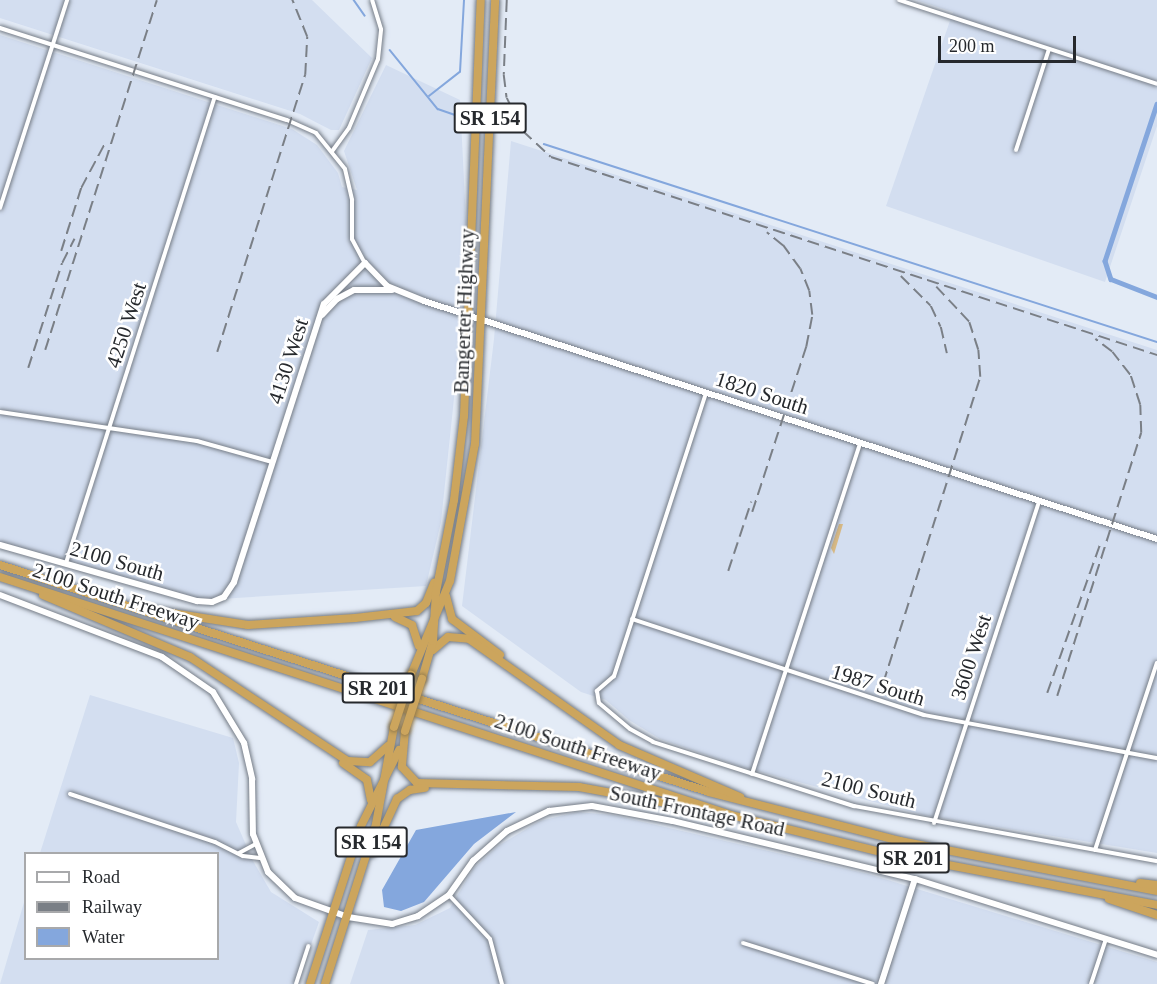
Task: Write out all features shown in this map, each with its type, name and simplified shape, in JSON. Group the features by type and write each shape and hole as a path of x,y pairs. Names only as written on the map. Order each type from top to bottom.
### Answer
{"highway":[{"name":"Bangerter Highway","path":"310,984 371,805 405,731 430,655 443,559 458,477 469,315 481,0"},
{"name":"Bangerter Highway","path":"325,984 376,824 388,746 418,651 447,591 470,485 482,319 495,0"},
{"path":"13,569 144,608 217,623 248,625 355,618 419,609 428,600 443,559"},
{"name":"2100 South Freeway","path":"0,565 591,756 757,806 1023,866 1157,891"},
{"name":"2100 South Freeway","path":"0,577 731,815 880,852 1157,905"},
{"path":"29,586 64,607 190,657 353,763 372,761 388,746"},
{"path":"447,591 447,608 455,622 525,678"},
{"path":"355,618 404,619 416,631 418,651"},
{"path":"430,655 441,640 461,637 525,678 619,745 757,806"},
{"path":"277,714 365,777 372,790 371,805"},
{"path":"405,731 401,763 409,779 424,785 607,789 731,815"},
{"path":"354,898 397,799 417,789 475,786"},
{"path":"1023,866 1157,885"},
{"path":"1097,894 1157,915"}],"street":[{"path":"0,208 68,0"},
{"path":"333,150 349,128 378,59 381,29 372,0"},
{"path":"899,0 1157,84"},
{"path":"0,28 296,123 316,133 333,150 350,183 352,239 364,263"},
{"path":"1016,150 1049,49"},
{"name":"4250 West","path":"66,563 215,97"},
{"name":"1820 South","path":"364,263 396,291 1157,539"},
{"name":"4130 West","path":"224,597 234,582 317,323 332,292 364,263"},
{"path":"317,323 337,299 354,290 396,291"},
{"path":"632,619 706,392"},
{"path":"0,412 197,441 272,462"},
{"path":"752,774 860,442"},
{"name":"3600 West","path":"934,823 1040,501"},
{"name":"2100 South","path":"0,545 197,601 212,602 224,597"},
{"name":"South Frontage Road","path":"0,595 162,657 213,692 236,725 248,755 256,844 260,858 284,891 348,917 392,924 418,916 449,895 473,861 507,831 549,811 592,806 673,820 915,879 1157,955"},
{"name":"1987 South","path":"632,619 924,716 1157,758"},
{"name":"2100 South","path":"632,619 614,676 597,695 612,716 643,737 854,806 934,823 1157,861"},
{"path":"1095,850 1157,663"},
{"path":"70,794 215,842 238,853 260,858"},
{"path":"238,853 256,844"},
{"path":"881,984 915,879"},
{"path":"449,895 490,939 502,984"},
{"path":"1091,984 1106,938"},
{"path":"743,943 873,984"},
{"path":"296,984 308,946"}],"shaded area":[{"path":"0,0 312,0 372,58 339,130 331,130 300,114 0,18"},
{"path":"916,0 1157,0 1157,126 1105,282 886,206 953,12"},
{"path":"0,35 292,129 317,145 338,173 342,187 357,190 344,151 386,65 460,100 466,222 458,360 441,522 426,586 204,600 0,542"},
{"path":"511,141 1157,350 1157,853 923,815 742,767 660,739 629,720 606,700 581,692 462,606 494,339"},
{"path":"839,524 843,524 834,554 831,548"},
{"path":"90,695 233,738 239,763 236,822 253,861 271,892 319,922 297,984 0,984 24,902 24,960 219,960 219,852 40,852"},
{"path":"577,812 613,815 868,874 1157,962 1157,984 350,984 368,930 415,925 450,908 473,869 498,846 540,821"}],"water":[{"path":"516,812 474,844 424,902 401,911 384,907 382,890 416,830"}],"waterway":[{"path":"354,0 365,16"},
{"path":"429,96 460,72 464,0"},
{"path":"390,50 438,109 461,117"},
{"path":"1157,104 1105,261 1111,279 1157,297"},
{"path":"544,144 1157,342"}],"railway":[{"path":"45,350 157,0"},
{"path":"217,352 305,75 307,37 292,0"},
{"path":"507,0 504,75 507,98 523,131 551,157 1157,355"},
{"path":"61,251 81,188 105,143"},
{"path":"752,512 806,347 812,315 809,291 800,269 783,246 767,233"},
{"path":"28,368 62,263 74,239"},
{"path":"901,276 931,306 941,327 947,353"},
{"path":"883,683 980,377 978,350 969,322 936,287"},
{"path":"1057,696 1141,433 1140,405 1130,375 1112,352 1095,339"},
{"path":"728,571 751,502"},
{"path":"1047,693 1101,541"}]}
